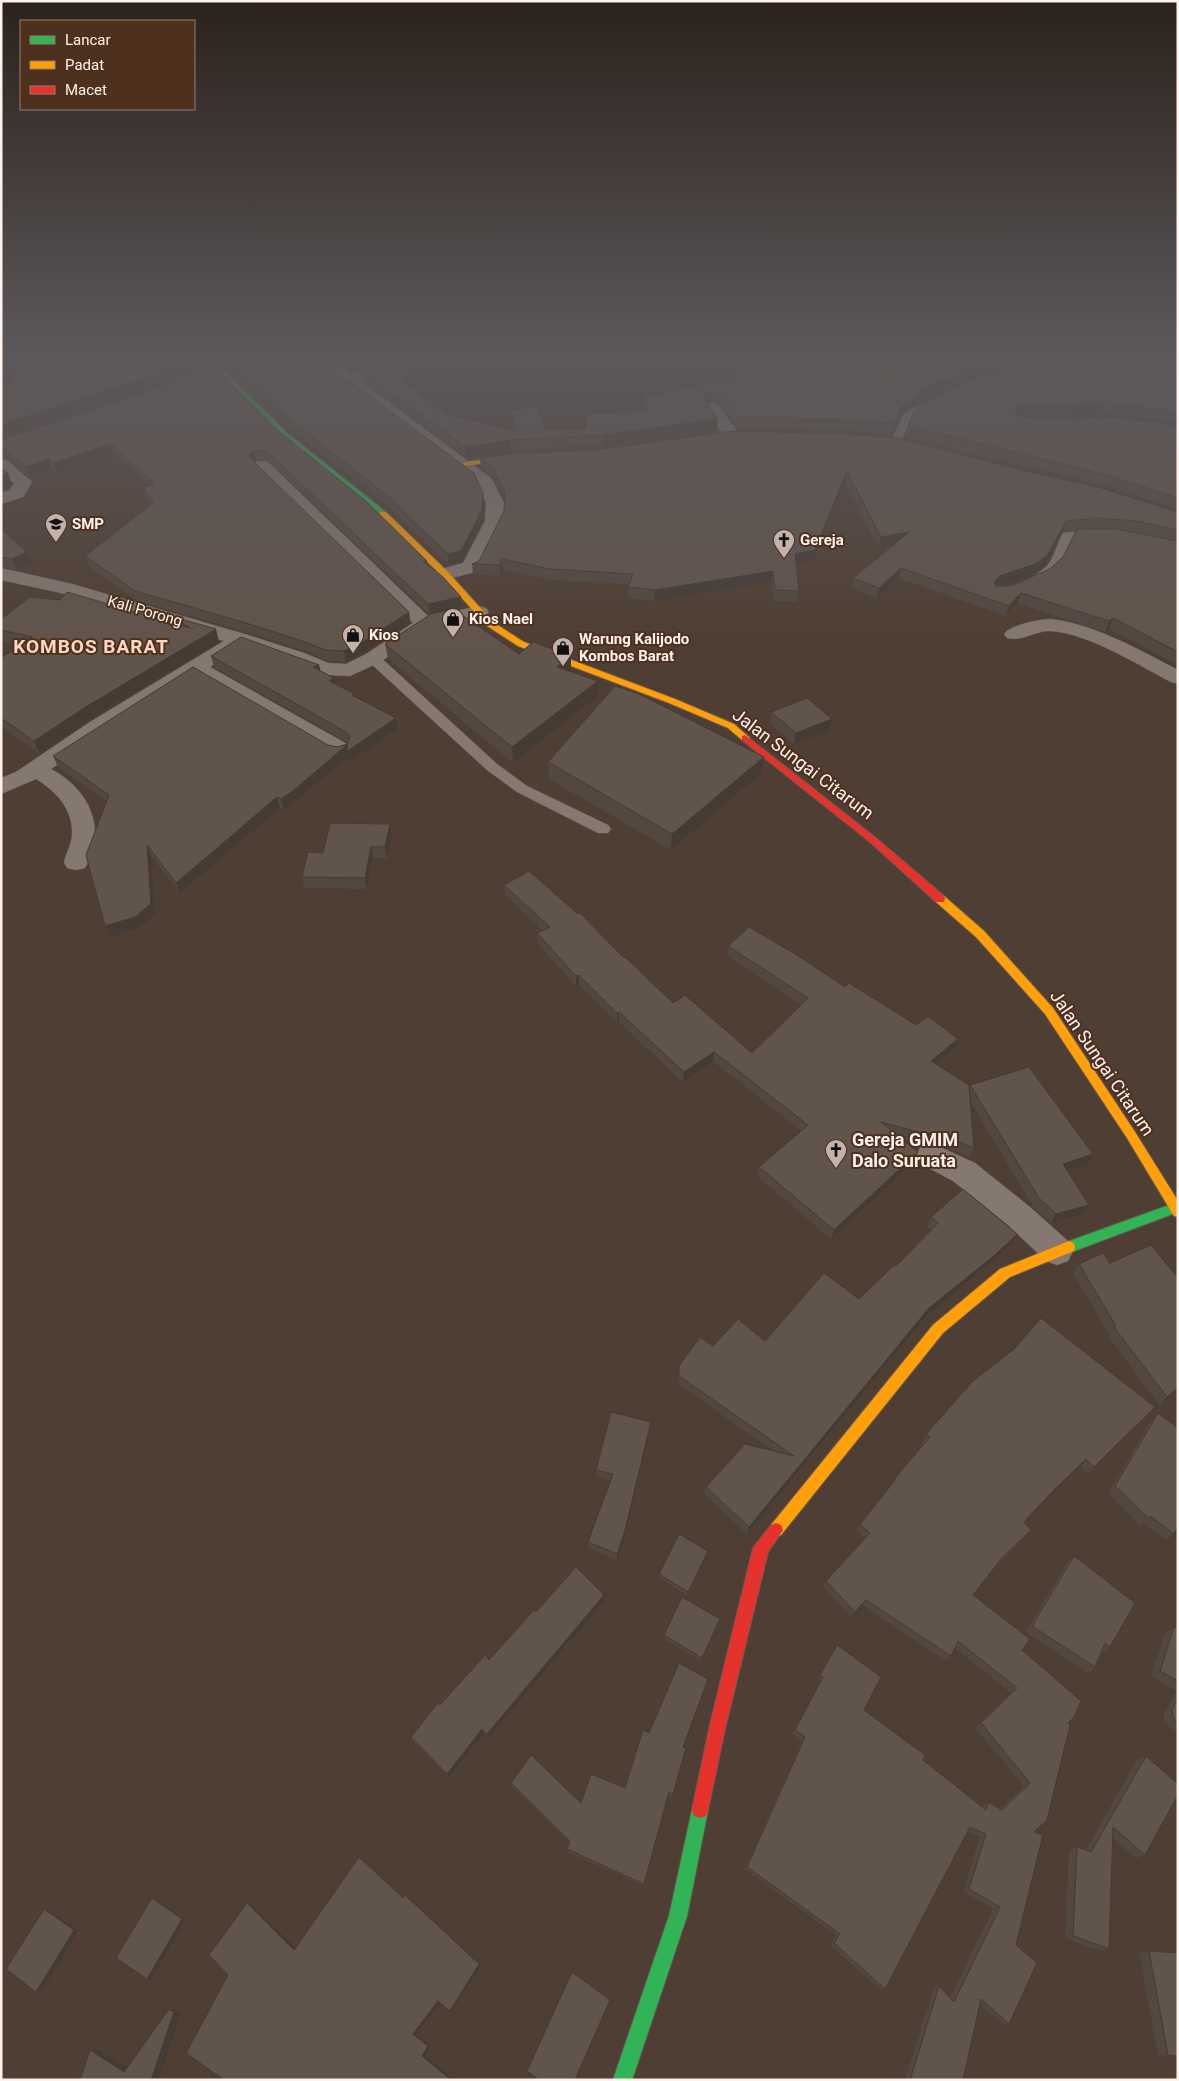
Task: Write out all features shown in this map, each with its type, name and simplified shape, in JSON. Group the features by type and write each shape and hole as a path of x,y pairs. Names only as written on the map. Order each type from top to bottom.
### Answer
{"street":[{"name":"Jalan Sungai Citarum","path":"306,451 377,508 445,574 490,624 521,644 605,678 672,701 731,726 873,840 980,934 1049,1011 1131,1135 1176,1210"},
{"path":"445,574 471,567 494,521 496,503 483,479 447,451"},
{"path":"465,464 528,456"},
{"path":"1,464 23,482 17,493 1,499"},
{"path":"262,466 425,624"},
{"name":"Kali Porong","path":"4,579 65,588 241,639 297,657 317,667 328,669 350,670 373,658 425,624 479,612"},
{"path":"1014,634 1049,625 1073,629 1141,659 1178,678"},
{"path":"1,787 34,770 98,727 241,639"},
{"path":"196,667 340,749"},
{"path":"34,770 48,775 74,799 84,836 76,862"},
{"path":"931,1155 964,1172 1057,1251"},
{"path":"622,2080 678,1916 717,1729 761,1548 938,1330 1005,1273 1057,1251 1176,1210"}],"lane":[{"path":"1022,585 1048,573 1057,560 1067,535 1095,532 1110,533"},
{"path":"373,658 492,767 522,789 603,829"}],"building":[{"path":"7,451 90,451 54,463 49,459 26,467"},
{"path":"119,451 253,451 249,456 253,461 409,612 363,642 344,651 326,650 246,623 135,591 85,556 153,503 143,487 154,483"},
{"path":"267,451 303,451 368,503 427,561 423,561 443,577 461,597 428,604"},
{"path":"330,451 444,451 474,473 483,493 482,510 461,551 448,554 383,492"},
{"path":"565,451 949,451 1101,488 1178,512 1178,530 1136,521 1099,518 1066,521 1047,556 1035,564 1000,576 994,582 996,586 1010,586 1050,569 1063,557 1077,529 1116,529 1178,541 1178,652 1113,618 1109,621 1021,593 1009,606 901,568 879,588 853,578 909,532 881,537 847,471 815,550 795,554 799,591 775,590 773,571 655,590 628,587 633,574 550,569 502,559 500,565 472,564 479,561 504,511 505,492 493,468 480,458"},
{"path":"1009,451 1178,451 1178,498 1113,477"},
{"path":"1,468 8,473 1,475"},
{"path":"1,529 27,552 12,559 1,557"},
{"path":"67,592 190,628 174,617 216,629 84,708 34,741 1,718 1,658 32,637 1,630 1,619 30,597 60,600"},
{"path":"453,609 519,654 533,642 571,656 557,667 598,681 512,747 385,644 431,614"},
{"path":"241,637 319,665 313,667 334,678 329,681 396,718 346,752 348,744 293,791 281,799 277,797 176,883 147,845 151,904 135,917 105,926 86,855 109,795 53,756 193,667 328,745 337,747 347,744 350,737 346,732 211,656"},
{"path":"615,686 639,694 764,757 672,834 548,762"},
{"path":"807,698 832,719 796,733 771,712"},
{"path":"330,823 390,824 385,847 371,847 365,878 302,877 308,852 323,853"},
{"path":"529,871 578,914 580,913 624,958 673,1003 685,995 752,1053 808,998 728,946 749,927 797,955 845,987 849,983 916,1025 928,1016 958,1039 931,1061 969,1085 974,1148 935,1132 925,1134 881,1122 918,1152 834,1230 759,1167 808,1125 714,1052 684,1072 619,1012 617,1013 579,975 576,976 537,933 550,927 504,885"},
{"path":"1029,1067 1093,1154 1063,1164 1089,1205 1056,1214 1039,1198 970,1085"},
{"path":"963,1189 1017,1234 995,1255 929,1308 749,1527 706,1487 745,1444 794,1456 679,1376 679,1366 700,1337 713,1346 738,1319 765,1341 824,1273 859,1299 894,1265 896,1266 938,1223 931,1217"},
{"path":"1151,1245 1178,1278 1178,1388 1167,1397 1114,1327 1116,1326 1079,1264 1103,1253 1110,1263"},
{"path":"1041,1318 1155,1407 1094,1467 1086,1459 1052,1492 1024,1522 1031,1530 1002,1558 973,1595 1030,1639 1022,1650 1081,1701 1074,1717 1068,1723 1070,1725 1047,1820 1034,1832 1043,1835 1016,1945 1037,1963 1009,2024 981,1999 963,2080 910,2080 939,1986 954,2002 1000,1907 969,1889 986,1834 970,1827 885,1989 834,1943 840,1934 747,1867 805,1737 795,1730 823,1677 820,1675 837,1645 881,1677 864,1710 925,1755 923,1760 986,1810 988,1802 1002,1810 1030,1783 981,1723 1017,1688 958,1641 951,1656 866,1600 855,1612 826,1581 870,1533 860,1524 895,1478 930,1437 926,1434 973,1381 1014,1349"},
{"path":"611,1412 651,1422 624,1534 617,1554 588,1542 613,1474 596,1470"},
{"path":"1158,1413 1178,1428 1178,1526 1174,1534 1150,1516 1148,1518 1115,1486"},
{"path":"679,1534 708,1551 688,1592 659,1574"},
{"path":"1074,1556 1135,1603 1110,1647 1105,1643 1095,1667 1032,1626"},
{"path":"576,1567 604,1595 487,1734 482,1729 447,1774 411,1737 438,1703 440,1705 485,1655 489,1660 534,1610 536,1612"},
{"path":"682,1597 720,1619 702,1658 664,1635"},
{"path":"1174,1627 1178,1629 1178,1681 1160,1671"},
{"path":"679,1663 708,1679 683,1747 686,1748 673,1794 669,1792 644,1884 567,1849 570,1841 511,1783 531,1755 581,1803 591,1774 625,1788 643,1730 649,1733"},
{"path":"1178,1699 1178,1722 1173,1718 1172,1709"},
{"path":"1146,1756 1178,1784 1178,1795 1145,1855 1113,1827 1109,1949 1073,1936 1077,1847 1091,1852"},
{"path":"359,1857 403,1898 405,1895 479,1964 450,2011 438,2001 413,2034 428,2046 422,2056 451,2080 224,2080 186,2053 228,1975 209,1955 247,1903 294,1950"},
{"path":"152,1898 182,1919 147,1979 116,1958"},
{"path":"44,1909 74,1930 36,1992 6,1969"},
{"path":"1149,1951 1178,1953 1178,2056 1168,2055"},
{"path":"572,1972 610,2000 575,2080 539,2080 527,2071"},
{"path":"169,2009 174,2012 151,2080 80,2080 90,2050 124,2072"}],"traffic: fast":[{"path":"306,451 383,514"},
{"path":"1069,1247 1175,1208"},
{"path":"622,2080 678,1916 700,1810"}],"traffic: slow":[{"path":"465,464 518,457"},
{"path":"383,514 445,574 490,624 521,644 672,701 731,726 745,738"},
{"path":"940,899 980,934 1049,1011 1131,1135 1178,1212"},
{"path":"776,1530 938,1329 1005,1273 1069,1247"}],"traffic: jam":[{"path":"745,738 873,840 940,899"},
{"path":"700,1810 717,1729 761,1548 776,1530"}],"place":[{"name":"SMP","path":"56,543"},
{"name":"Gereja","path":"784,559"},
{"name":"Kios Nael","path":"453,638"},
{"name":"Kios","path":"353,654"},
{"name":"Warung Kalijodo Kombos Barat","path":"563,667"},
{"name":"Gereja GMIM Dalo Suruata","path":"836,1169"}],"district":[{"name":"KOMBOS BARAT","path":"91,646"}]}
